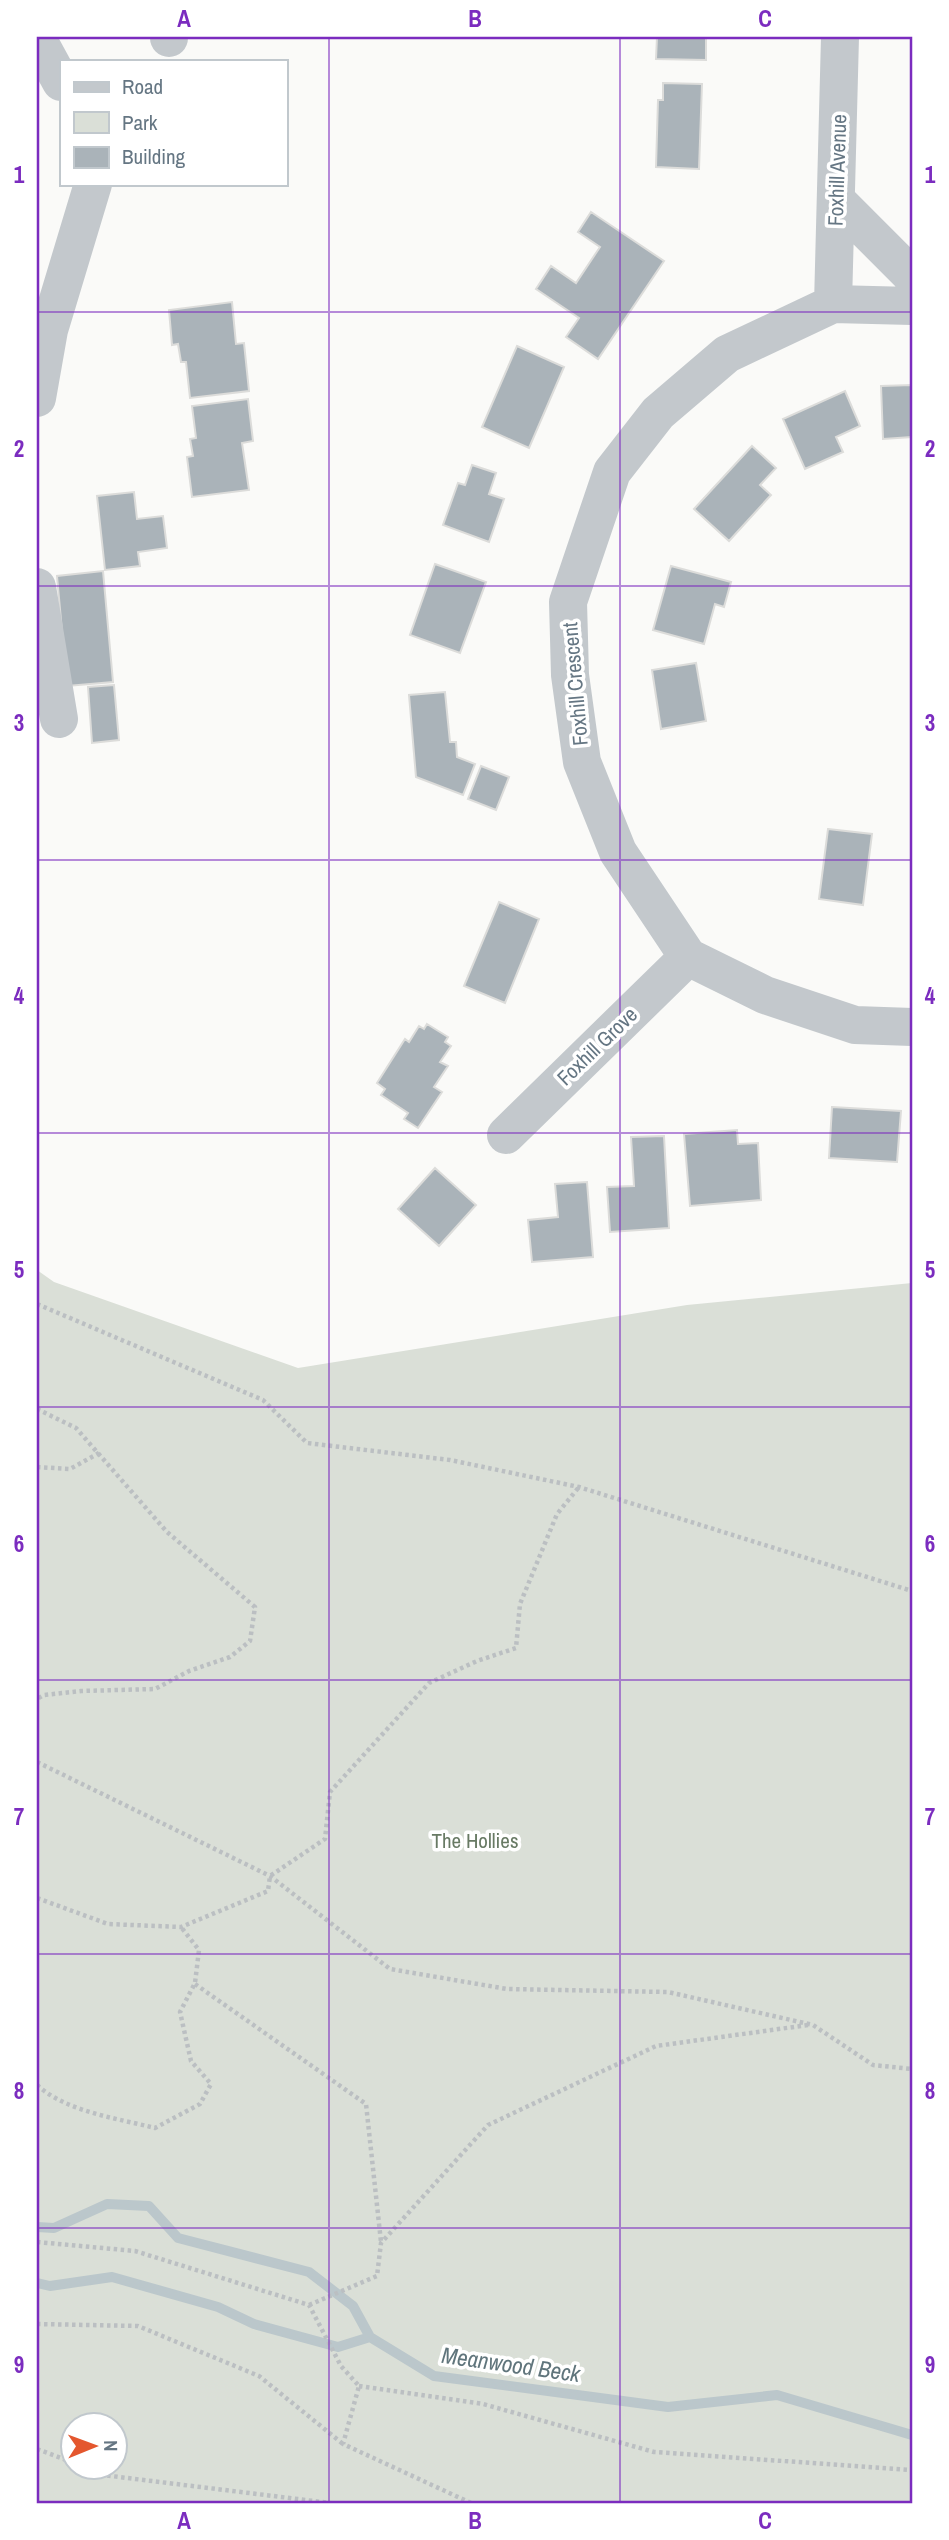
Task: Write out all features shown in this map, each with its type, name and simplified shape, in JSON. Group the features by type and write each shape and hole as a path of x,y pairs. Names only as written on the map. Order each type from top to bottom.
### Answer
{"street":[{"name":"Foxhill Avenue","path":"833,304 840,37"},
{"path":"37,38 60,80"},
{"path":"37,398 49,330 92,186"},
{"path":"836,200 912,276"},
{"name":"Foxhill Crescent","path":"688,957 618,852 582,762 570,675 568,601 612,472 658,413 727,354 833,304 912,306"},
{"path":"37,587 59,719"},
{"path":"688,957 765,995 855,1025 912,1027"},
{"name":"Foxhill Grove","path":"506,1135 688,957"}],"path":[{"path":"37,1304 263,1400 307,1443 450,1460 579,1487 912,1591"},
{"path":"37,1409 76,1428 167,1532 255,1607 250,1642 230,1657 189,1671 155,1689 80,1691 44,1695 37,1699"},
{"path":"37,1468 71,1469 99,1453"},
{"path":"37,1898 108,1924 181,1927 268,1891 270,1876 325,1839 330,1792 429,1683 477,1661 516,1648 520,1604 557,1514 579,1487"},
{"path":"37,1762 270,1876 390,1969 507,1989 668,1992 813,2025 873,2064 912,2069"},
{"path":"37,2085 50,2097 98,2114 155,2128 201,2104 211,2084 191,2061 180,2012 195,1983 199,1950 181,1927"},
{"path":"37,2242 135,2251 309,2305 377,2276 381,2243 366,2104 195,1983"},
{"path":"381,2243 488,2125 656,2046 813,2025"},
{"path":"309,2305 341,2366 359,2386 483,2404 654,2452 912,2470"},
{"path":"37,2324 138,2326 259,2376 343,2444 471,2503"},
{"path":"343,2444 359,2386"},
{"path":"37,2449 60,2458"},
{"path":"130,2478 330,2503"}],"green space":[{"name":"The Hollies","path":"37,1270 54,1282 298,1368 687,1305 912,1283 912,2503 37,2503"}],"building":[{"path":"657,37 706,37 706,60 656,59"},
{"path":"663,83 702,84 699,169 656,167 658,100 663,100"},
{"path":"591,212 664,261 598,359 566,337 579,318 536,289 551,266 576,283 600,247 578,232"},
{"path":"232,302 236,344 244,343 249,391 190,398 186,362 181,362 178,344 172,345 169,310"},
{"path":"517,346 564,367 529,448 482,427"},
{"path":"912,385 912,437 883,439 881,386"},
{"path":"845,391 860,426 836,437 843,452 805,469 783,419"},
{"path":"248,399 253,441 242,443 249,490 192,497 187,457 193,456 190,439 196,438 192,406"},
{"path":"752,446 776,468 760,485 771,495 729,541 694,509"},
{"path":"472,465 496,473 489,494 504,499 489,542 443,525 458,483 465,485"},
{"path":"134,492 137,519 163,516 167,548 138,552 140,566 105,570 97,496"},
{"path":"435,564 486,582 460,653 410,635"},
{"path":"671,566 731,582 724,607 715,604 704,644 653,630"},
{"path":"103,571 113,682 67,686 57,576"},
{"path":"696,663 706,721 661,729 652,670"},
{"path":"114,685 119,740 92,743 88,687"},
{"path":"445,692 450,742 456,742 457,757 475,764 463,795 416,777 409,695"},
{"path":"481,766 509,777 496,810 468,799"},
{"path":"828,829 872,834 863,905 819,899"},
{"path":"499,902 539,919 505,1003 464,986"},
{"path":"427,1024 448,1037 445,1042 451,1046 440,1062 448,1066 434,1087 442,1092 418,1128 404,1119 408,1113 381,1095 385,1089 377,1083 405,1039 409,1042 419,1026 424,1029"},
{"path":"832,1107 901,1111 897,1162 829,1158"},
{"path":"737,1130 738,1144 758,1143 761,1200 690,1206 684,1134"},
{"path":"664,1136 669,1228 610,1232 607,1187 634,1186 631,1137"},
{"path":"435,1168 476,1205 439,1246 398,1209"},
{"path":"587,1182 593,1257 532,1262 528,1220 558,1217 555,1184"}],"waterway":[{"path":"37,2227 54,2228 107,2204 149,2206 178,2238 309,2272 353,2306 370,2337"},
{"name":"Meanwood Beck","path":"37,2283 50,2286 112,2277 218,2307 254,2324 338,2347 370,2337 434,2376 668,2407 777,2395 912,2435"}]}
